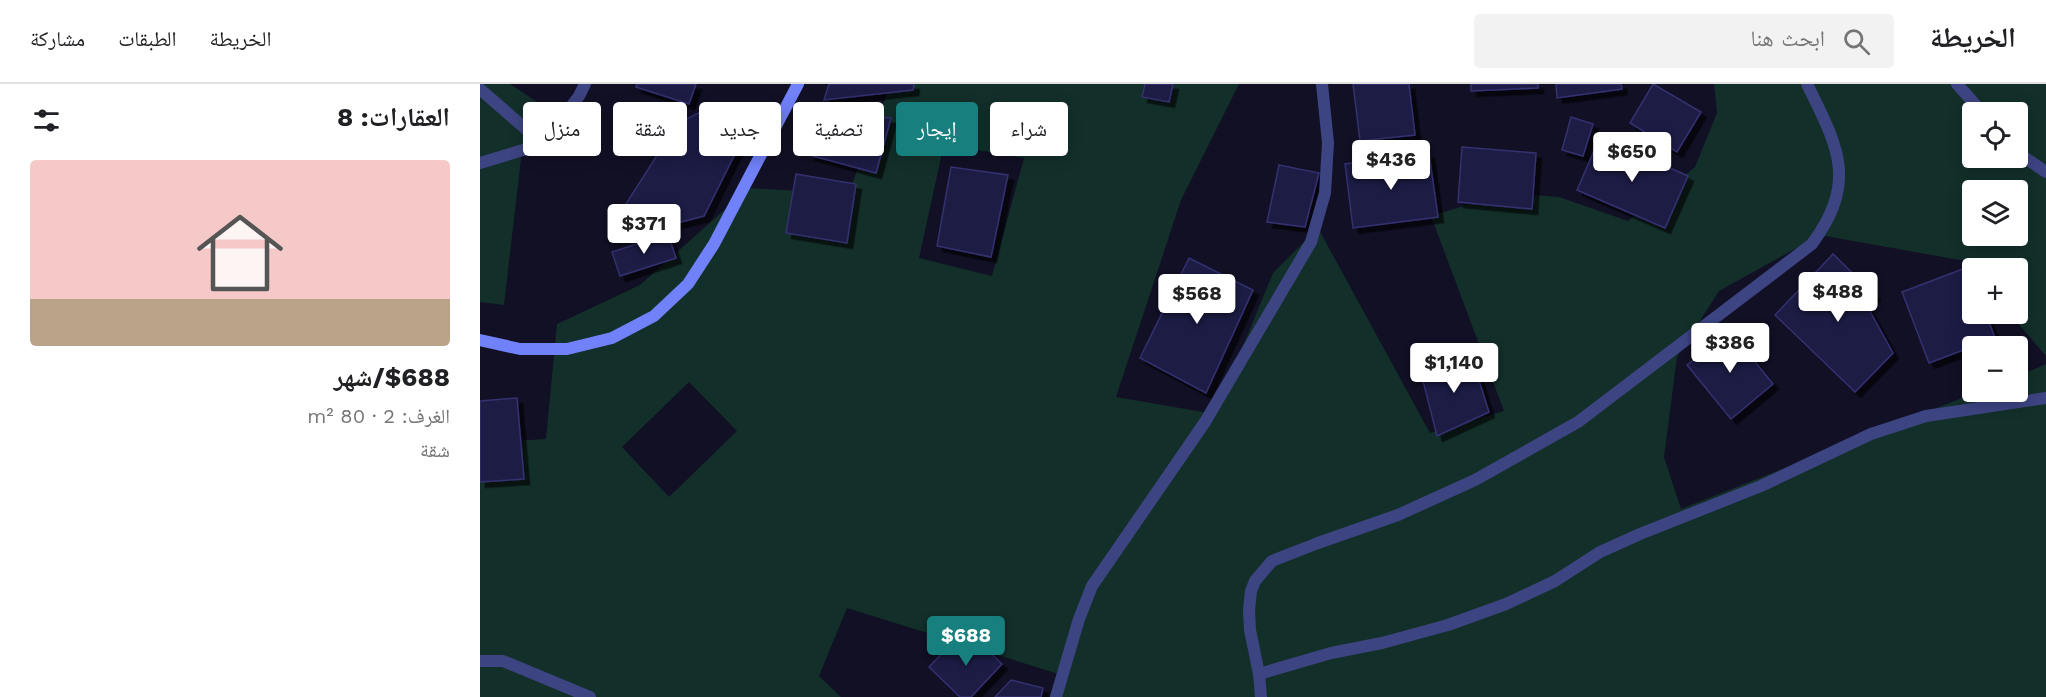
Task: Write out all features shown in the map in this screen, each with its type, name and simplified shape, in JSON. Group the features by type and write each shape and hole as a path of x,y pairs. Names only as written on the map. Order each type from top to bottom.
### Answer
{"main road":[{"path":"480,340 520,350 567,349 612,338 654,315 688,284 714,244 798,84"}],"street":[{"path":"572,102 585,84"},
{"path":"1056,697 1079,619 1092,586 1205,422 1311,242 1325,193 1328,143 1322,84"},
{"path":"1261,697 1250,630 1251,591 1255,581 1272,561 1409,510 1475,480 1578,422 1812,244 1826,224 1838,196 1838,158 1830,132 1807,84"},
{"path":"1957,84 1973,102"},
{"path":"480,89 523,126"},
{"path":"480,163 523,150"},
{"path":"2028,160 2046,172"},
{"path":"1258,674 1330,653 1382,644 1448,625 1506,604 1555,581 1600,552 1750,491 1871,434 1926,416 2046,398"},
{"path":"480,661 503,661 590,697"}],"green space":[{"path":"480,84 510,84 537,102 523,102 523,142 504,305 480,302"},
{"path":"891,84 1239,84 1181,200 1116,397 1215,414 1273,273 1318,228 1430,433 1504,411 1431,216 1506,193 1559,197 1628,221 1695,167 1717,113 1714,84 2046,84 2046,356 2019,324 2028,324 2028,258 1962,258 1962,260 1820,235 1719,291 1677,357 1664,457 1681,509 1962,398 1962,402 2028,402 2028,372 2046,364 2046,697 1057,697 1065,676 847,608 819,676 841,697 480,697 480,443 546,439 557,324 640,285 749,188 848,194 863,156 884,156 884,102","holes":["896,102 978,102 978,150 990,152 990,102 1068,102 1068,156 1013,156 1024,158 992,276 919,258 941,156 896,156","689,382 737,431 669,497 622,447"]}],"building":[{"path":"637,84 696,84 689,104 636,87"},
{"path":"829,84 914,84 913,90 824,100"},
{"path":"1145,84 1173,84 1169,102 1142,97"},
{"path":"1353,84 1409,84 1415,135 1360,141"},
{"path":"1471,84 1538,84 1538,88 1471,91"},
{"path":"1556,84 1621,84 1622,89 1557,98"},
{"path":"1653,84 1701,112 1677,152 1630,123"},
{"path":"699,113 699,156 734,156 704,216 627,236 617,218 657,156 687,156 687,119"},
{"path":"884,117 891,118 884,144"},
{"path":"1571,117 1593,124 1583,156 1562,150"},
{"path":"1600,137 1688,176 1665,228 1577,190"},
{"path":"1462,147 1536,153 1532,209 1458,202"},
{"path":"1429,153 1438,217 1353,228 1345,164"},
{"path":"813,156 881,156 876,173"},
{"path":"1279,165 1319,173 1305,227 1267,222"},
{"path":"951,167 1008,175 991,257 937,246"},
{"path":"796,174 856,184 847,243 786,233"},
{"path":"668,234 676,258 620,276 612,252"},
{"path":"1833,254 1875,295 1866,304 1893,353 1855,392 1775,315"},
{"path":"1189,258 1253,290 1206,393 1140,358"},
{"path":"1962,269 1962,324 1990,324 1994,336 1962,336 1962,350 1929,363 1902,292"},
{"path":"1729,330 1773,384 1731,419 1687,365"},
{"path":"1471,355 1489,412 1437,436 1420,369"},
{"path":"517,398 524,479 480,482 480,401"},
{"path":"978,641 1002,664 971,697 960,697 929,667 952,643"},
{"path":"1011,680 1043,688 1041,697 995,697"}]}
